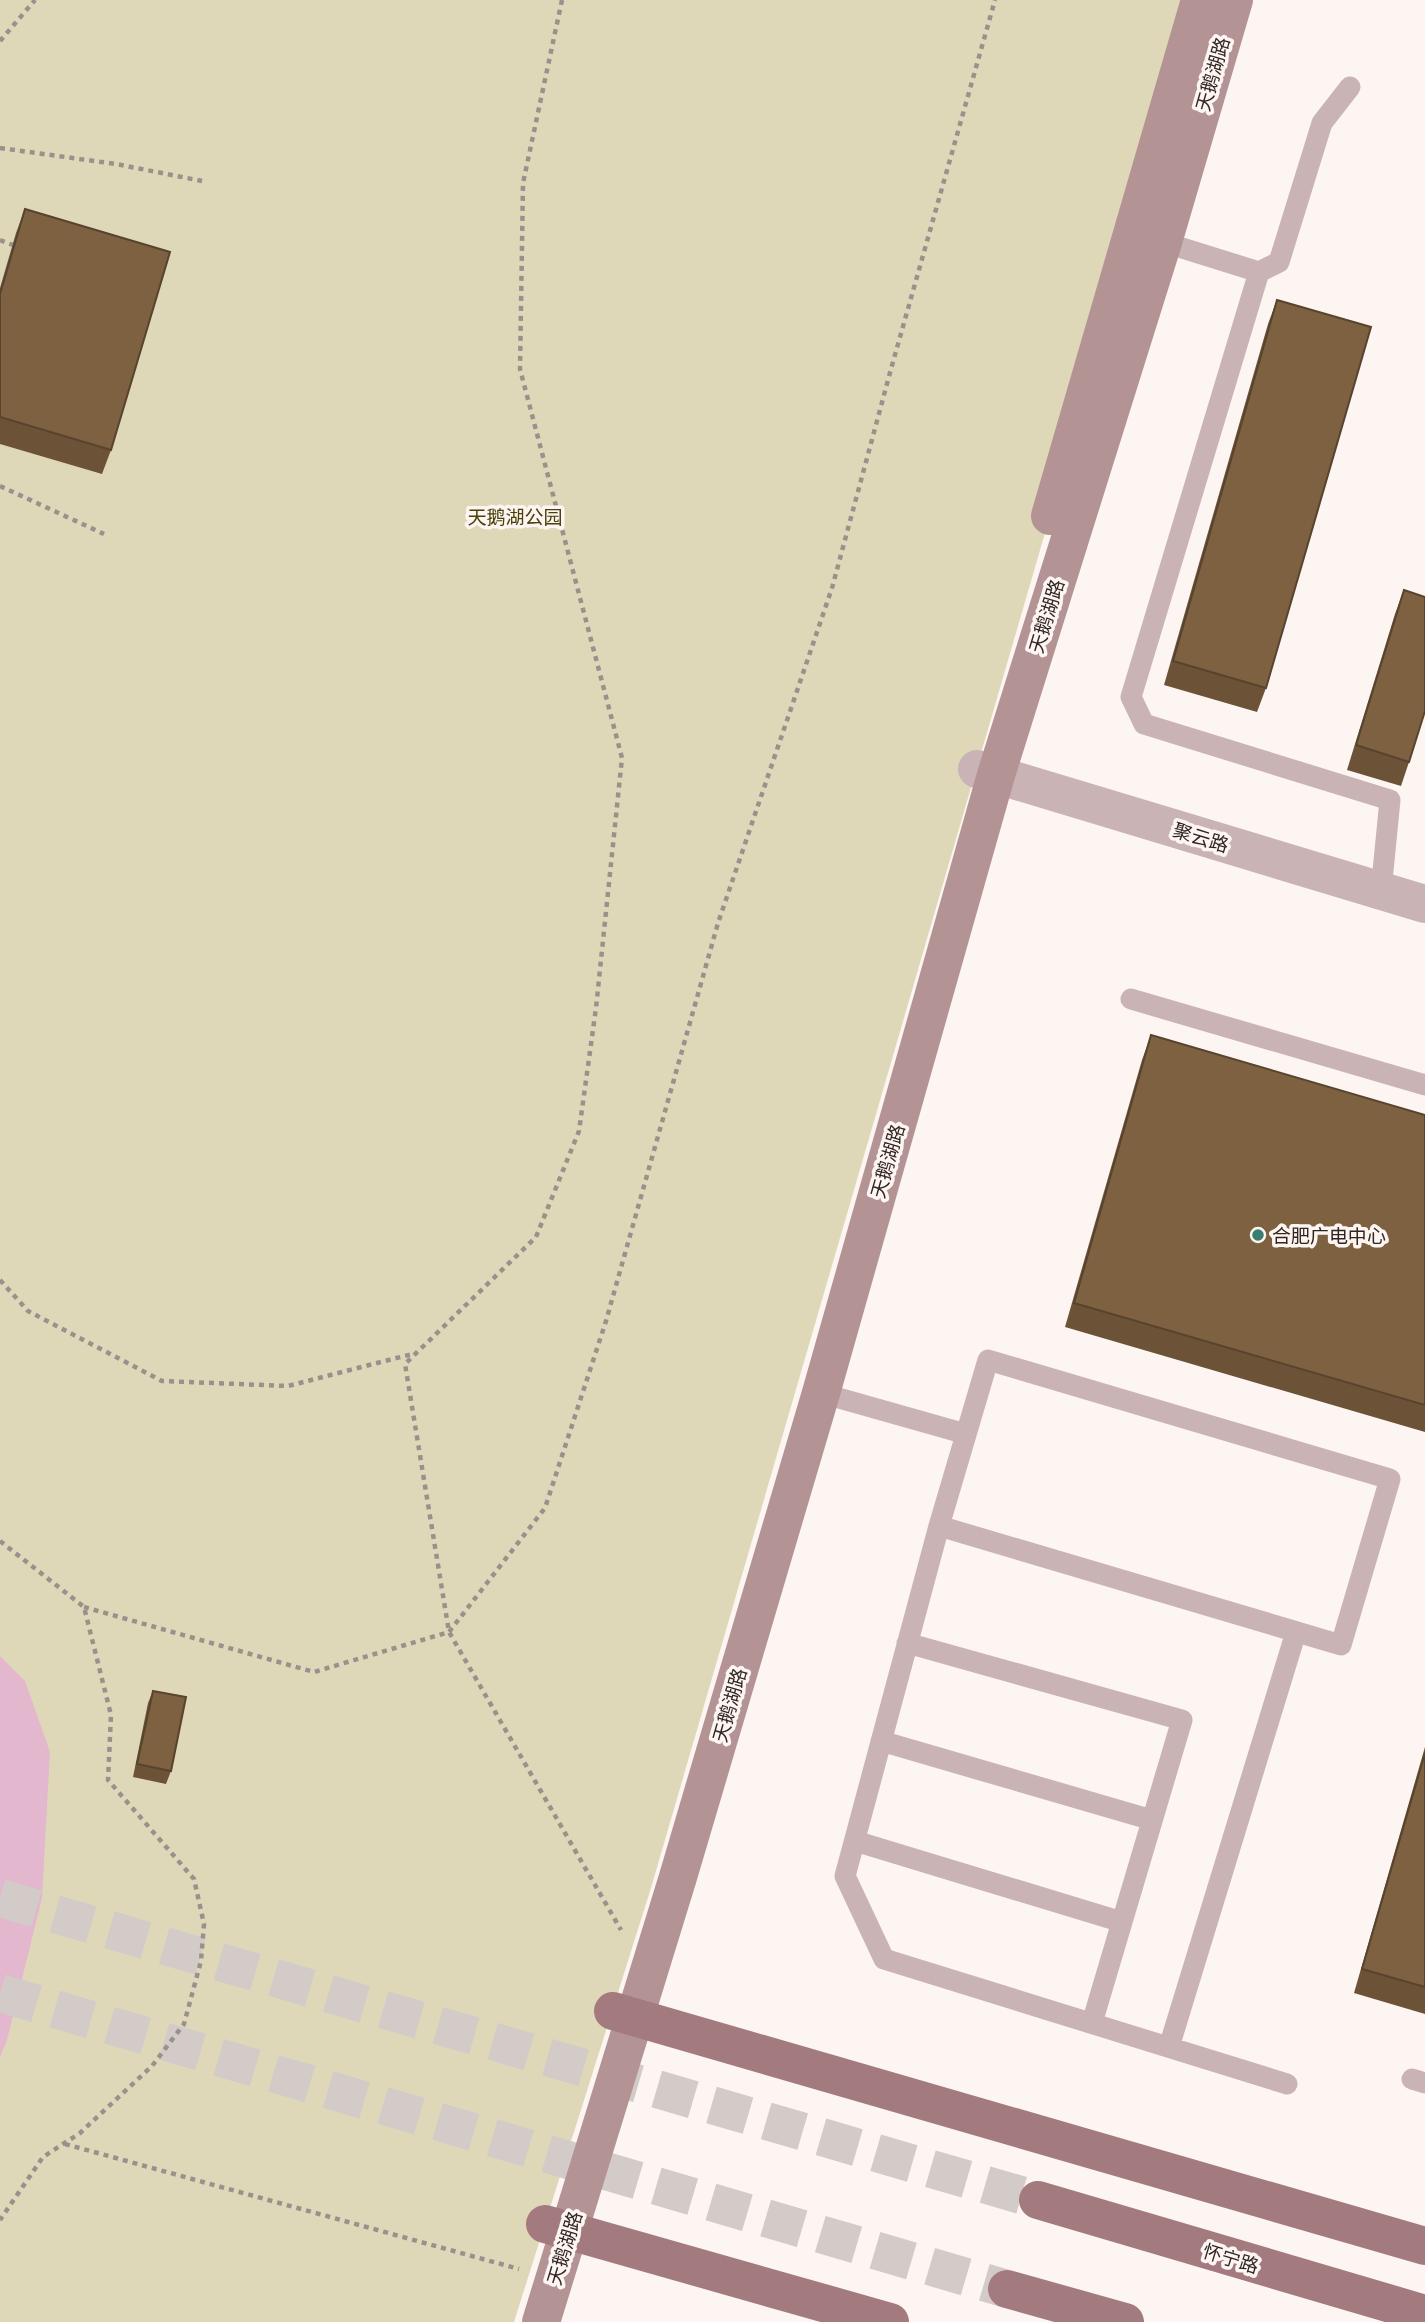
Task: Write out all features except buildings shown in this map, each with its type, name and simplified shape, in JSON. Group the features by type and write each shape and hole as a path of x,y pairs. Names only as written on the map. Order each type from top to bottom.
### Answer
{"main road":[{"path":"624,2014 1425,2246"},
{"name":"怀宁路","path":"1038,2200 1425,2314"},
{"path":"557,2228 890,2322"},
{"path":"1007,2289 1125,2322"}],"street":[{"name":"天鹅湖路","path":"541,2322 557,2228 821,1393 986,772 1200,0"},
{"name":"天鹅湖路","path":"624,2014 632,1949 986,772 1163,242 1234,0"},
{"name":"聚云路","path":"986,772 1425,904"},
{"name":"天鹅湖路","path":"514,2322 530,2272 557,2228"}],"lane":[{"path":"1163,242 1259,272 1279,262 1322,123 1350,87"},
{"path":"1259,272 1130,697 1144,724 1390,800 1381,891"},
{"path":"1131,999 1425,1085"},
{"path":"939,1526 1341,1645 1390,1479 988,1360 939,1526 845,1876 884,1959 1287,2084"},
{"path":"821,1393 966,1434"},
{"path":"1169,2047 1296,1632"},
{"path":"907,1643 1182,1720 1092,2023"},
{"path":"881,1741 1152,1820"},
{"path":"855,1840 1122,1922"}],"path":[{"path":"0,41 35,0"},
{"path":"562,0 523,183 520,369 622,758 602,953 579,1131 536,1237 405,1364 449,1632 632,1949"},
{"path":"0,1541 84,1607 314,1672 449,1632 545,1508 606,1321 718,923 831,588 995,0"},
{"path":"0,148 116,164 202,181"},
{"path":"0,240 13,245"},
{"path":"0,486 104,534"},
{"path":"0,1280 28,1311 162,1381 288,1386 417,1353"},
{"path":"0,2220 43,2157 80,2133 152,2066 184,2024 201,1961 204,1924 194,1880 108,1780 111,1715 84,1607"},
{"path":"64,2143 530,2272"}],"green space":[{"name":"天鹅湖公园","path":"0,0 1200,0 651,1888 514,2322 0,2322"}],"shaded area":[{"path":"0,1656 25,1681 50,1752 42,1898 7,2040 0,2057"}],"tunnel":[{"path":"0,1898 1038,2200"},
{"path":"0,1993 1007,2289"}],"place":[{"name":"合肥广电中心","path":"1258,1235"}]}
